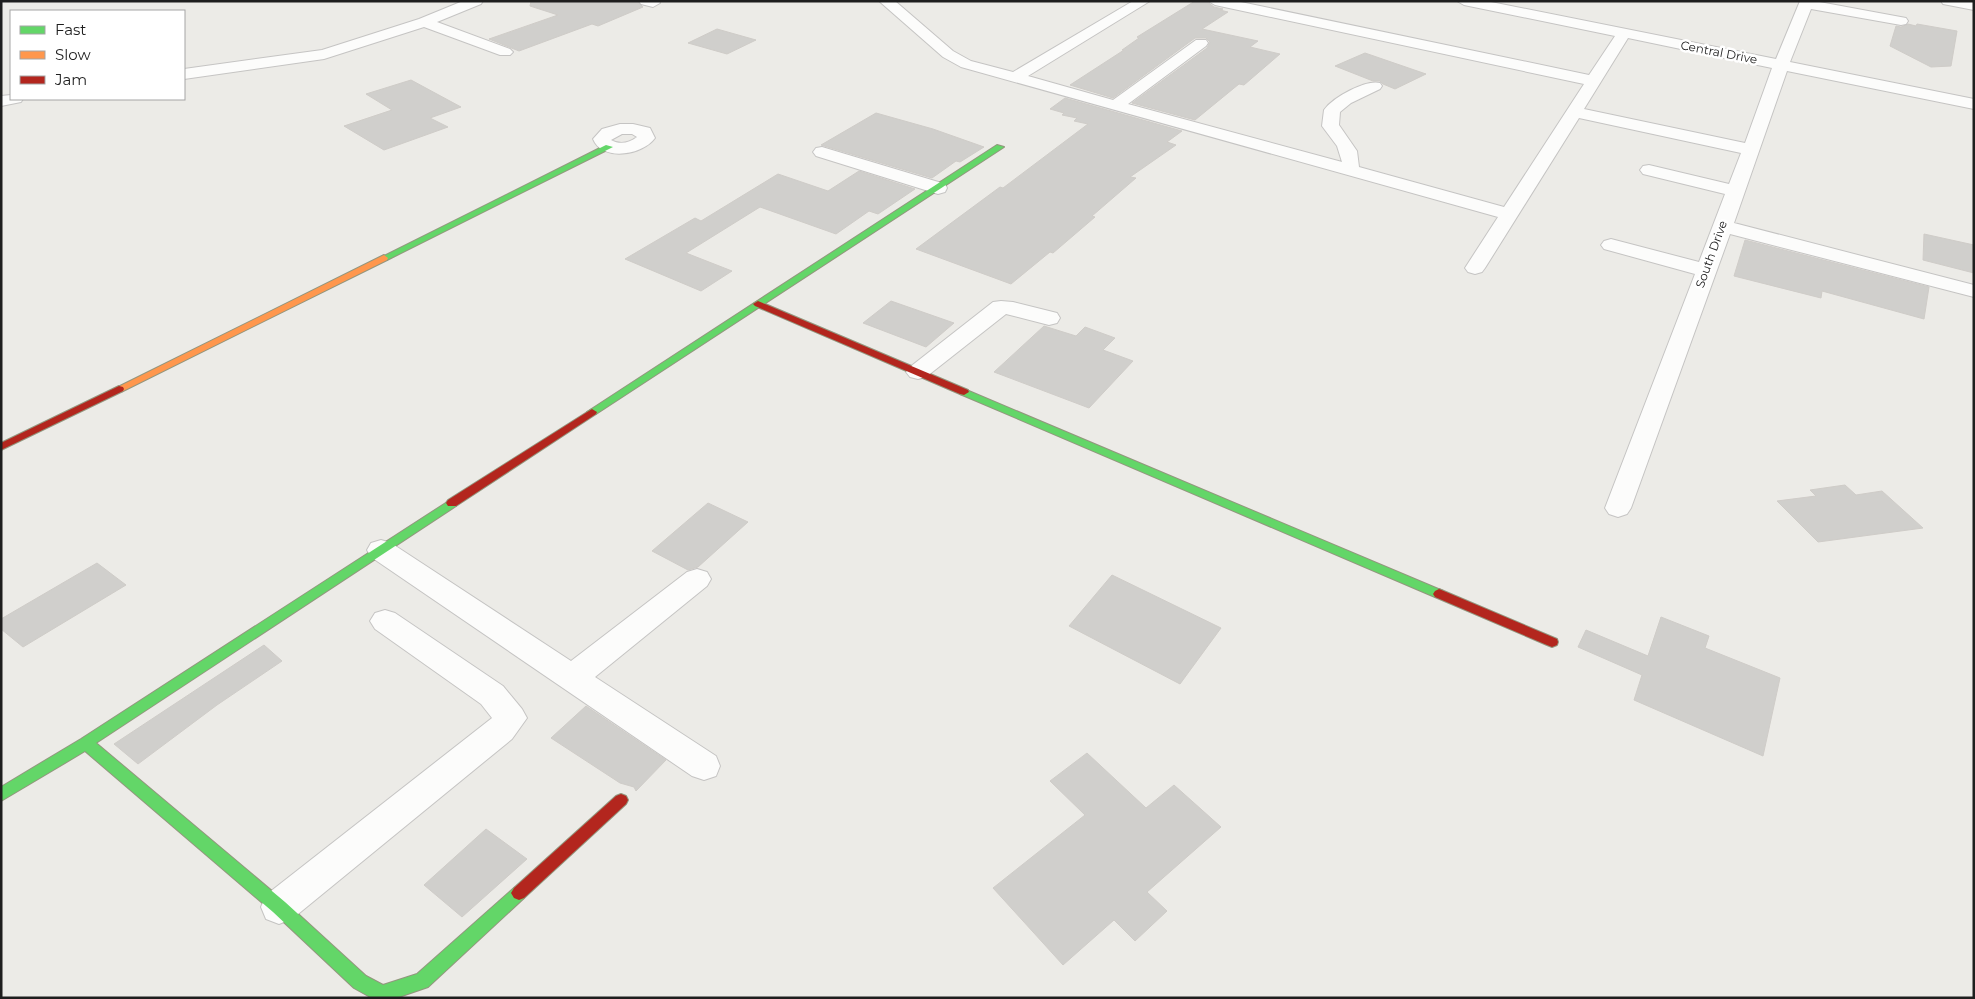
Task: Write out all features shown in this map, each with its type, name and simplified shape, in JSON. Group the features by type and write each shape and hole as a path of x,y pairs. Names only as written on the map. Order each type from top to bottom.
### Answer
{"street":[{"path":"185,74 324,54 424,22 476,1"},
{"path":"886,1 958,60 1509,214"},
{"path":"1016,77 1143,1"},
{"path":"1215,1 1594,82"},
{"name":"Central Drive","path":"1464,1 1974,104"},
{"path":"1948,1 1974,6"},
{"path":"1807,2 1902,21"},
{"name":"South Drive","path":"1618,508 1781,65 1807,2"},
{"path":"424,22 505,52"},
{"path":"1475,268 1576,112 1624,33"},
{"path":"1116,105 1201,43"},
{"path":"1350,170 1352,160 1350,154 1330,126 1332,110 1345,100 1374,86"},
{"path":"1576,112 1751,150"},
{"path":"1,447 610,147"},
{"path":"1,795 86,743 1000,147"},
{"path":"822,152 938,188"},
{"path":"1649,170 1735,191"},
{"path":"1722,226 1974,291"},
{"path":"1611,245 1706,270"},
{"path":"758,304 1552,642"},
{"path":"918,372 1001,307 1049,318"},
{"path":"380,550 704,766"},
{"path":"572,678 697,579"},
{"path":"279,907 501,730 511,718 492,695 385,621"},
{"path":"86,743 279,907 360,982 382,994 422,981 621,800"}],"building":[{"path":"531,1 637,1 643,7 598,26 592,24 519,51 489,39 558,15 530,6"},
{"path":"1195,1 1206,1 1214,7 1223,9 1220,10 1228,12 1202,29 1258,41 1250,47 1280,54 1244,85 1239,84 1195,120 1132,103 1207,48 1210,42 1206,38 1195,38 1113,98 1070,85 1124,50 1122,50 1139,38 1137,37"},
{"path":"1908,24 1957,31 1951,66 1931,67 1890,46 1896,26 1901,27"},
{"path":"717,29 756,40 727,54 688,43"},
{"path":"1365,53 1426,74 1395,89 1380,81 1373,81 1335,66"},
{"path":"411,80 461,107 430,118 448,127 384,150 344,126 392,110 366,94"},
{"path":"1065,98 1182,131 1167,142 1176,145 1130,177 1136,178 1092,216 1095,217 1053,253 1050,252 1011,284 916,249 1000,187 1003,188 1088,124 1074,121 1077,118 1062,115 1064,113 1050,109"},
{"path":"876,113 933,129 984,147 960,162 956,161 932,178 821,145"},
{"path":"859,171 915,189 878,214 869,211 836,234 760,207 686,253 732,271 701,291 625,259 695,218 701,221 778,174 828,191"},
{"path":"1924,234 1974,245 1974,273 1923,260"},
{"path":"1745,240 1929,287 1924,319 1822,291 1821,298 1734,276"},
{"path":"891,301 954,323 926,347 863,323"},
{"path":"1044,326 1076,336 1085,327 1115,338 1103,350 1133,361 1089,408 994,372"},
{"path":"1845,485 1856,495 1882,491 1923,528 1818,542 1777,501 1816,496 1810,490"},
{"path":"708,503 748,522 698,567 688,570 652,551"},
{"path":"97,563 126,585 23,647 1,629 1,619"},
{"path":"1112,575 1221,628 1180,684 1069,626"},
{"path":"1661,617 1709,636 1705,648 1780,678 1763,756 1634,700 1642,675 1578,647 1586,630 1648,656"},
{"path":"264,645 282,661 217,705 138,764 114,744"},
{"path":"586,706 666,760 636,791 634,787 620,783 551,738"},
{"path":"1087,753 1146,808 1174,785 1221,827 1147,892 1167,911 1135,941 1114,920 1063,965 993,888 1085,815 1050,781"},
{"path":"486,829 527,859 462,917 424,885"}],"traffic: fast":[{"path":"384,258 609,147"},
{"path":"592,412 1000,147"},
{"path":"964,392 1439,594"},
{"path":"1,795 86,743 452,503"},
{"path":"86,743 279,907 360,982 382,994 422,981 519,893"}],"traffic: slow":[{"path":"119,389 384,258"}],"traffic: jam":[{"path":"758,304 964,392"},
{"path":"1,447 119,389"},
{"path":"452,503 592,412"},
{"path":"1439,594 1552,642"},
{"path":"519,893 621,800"}]}
